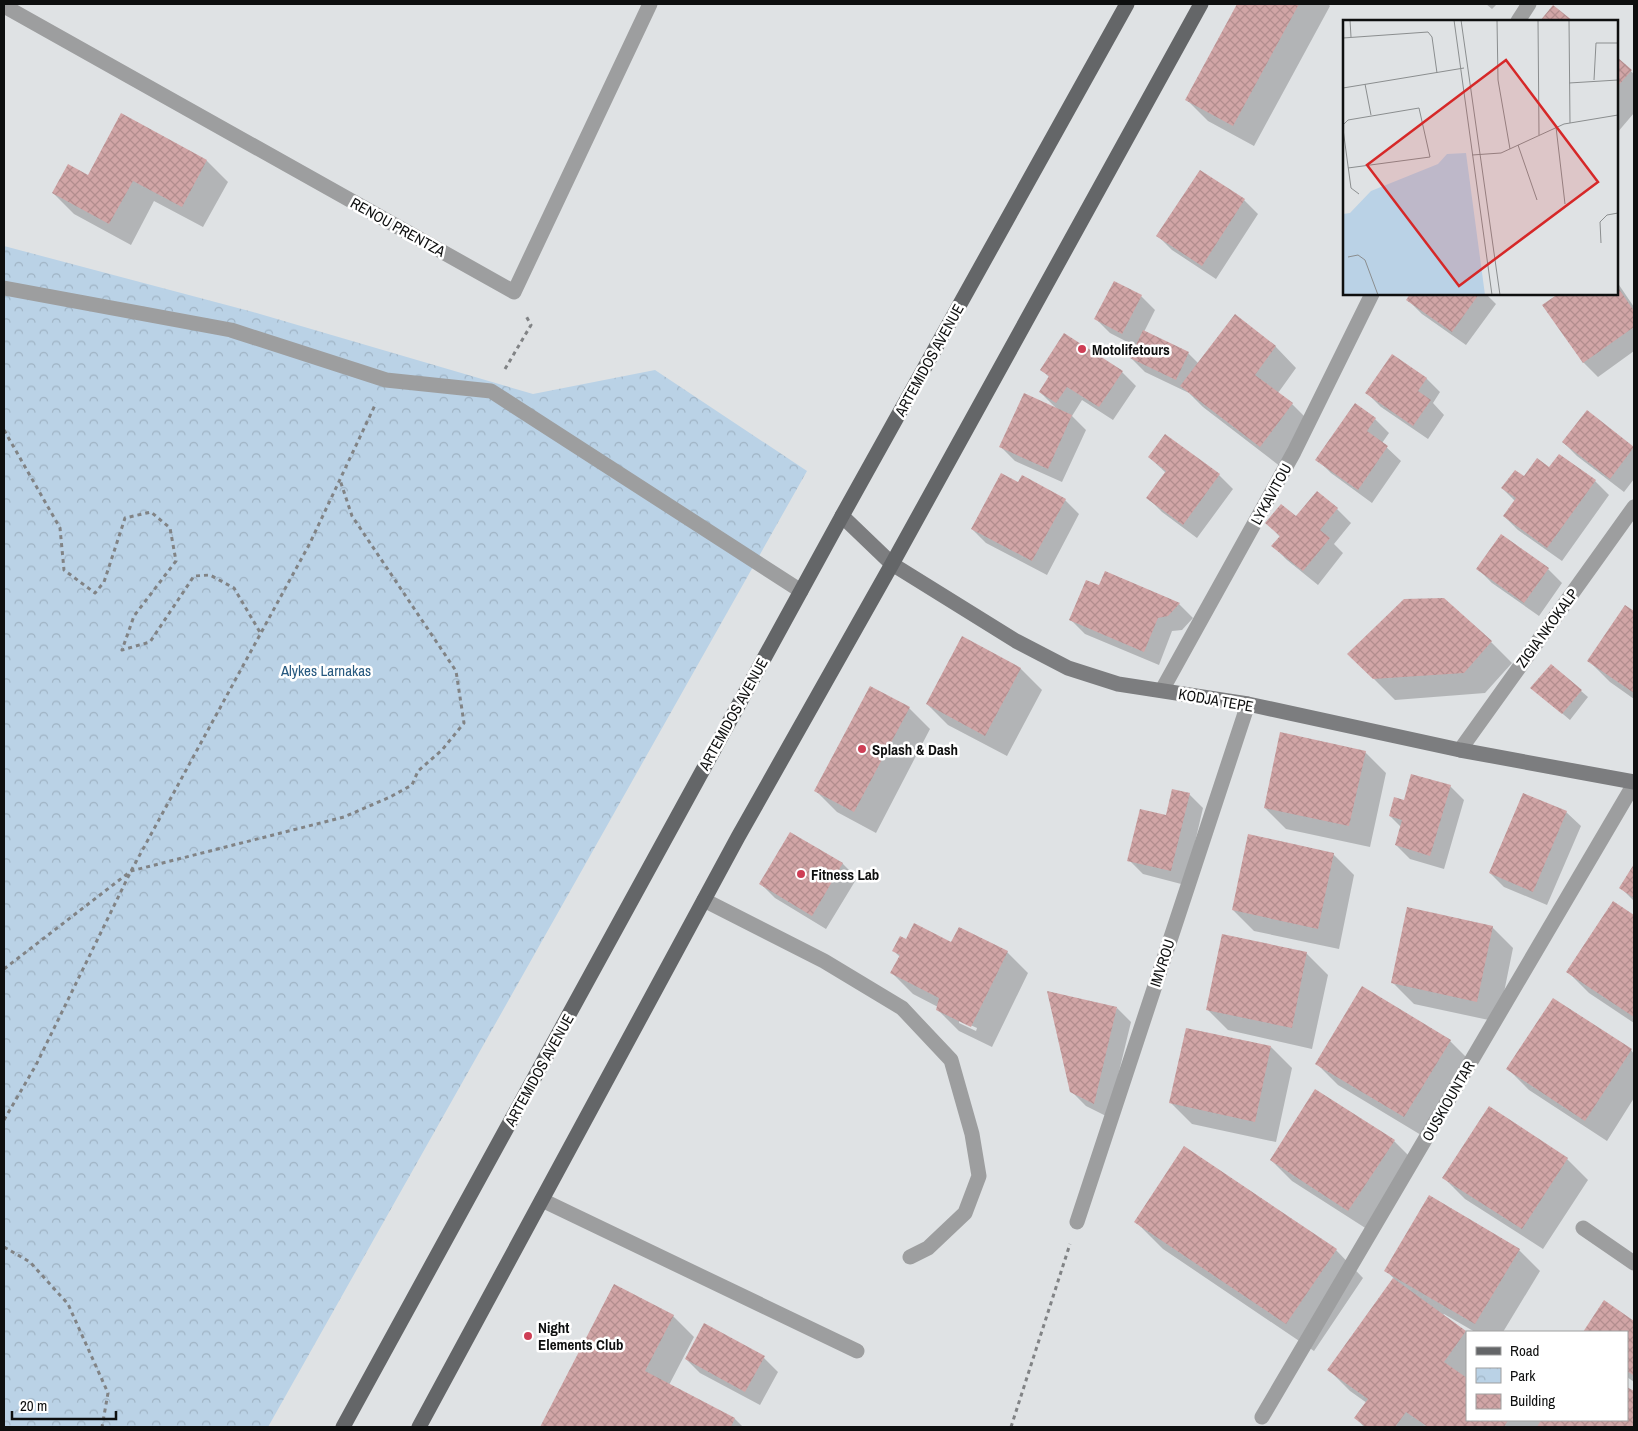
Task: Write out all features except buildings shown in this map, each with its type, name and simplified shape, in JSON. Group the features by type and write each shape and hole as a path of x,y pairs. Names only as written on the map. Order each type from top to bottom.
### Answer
{"main road":[{"name":"ARTEMIDOS AVENUE","path":"344,1427 842,516 1127,4"},
{"path":"419,1427 742,828 892,564 1201,4"}],"street":[{"path":"514,292 650,4"},
{"path":"1519,20 1529,4"},
{"name":"RENOU PRENTZA","path":"4,6 514,292"},
{"path":"4,288 231,330 386,380 492,391 801,591"},
{"name":"LYKAVITOU","path":"1162,690 1294,452 1372,295"},
{"name":"ZIGIA NKOKALP","path":"1460,750 1634,507"},
{"name":"KODJA TEPE","path":"842,516 892,564 1016,641 1068,668 1118,684 1248,704 1460,750 1634,783"},
{"name":"IMVROU","path":"1077,1222 1248,704"},
{"name":"OUSKIOUNTAR","path":"1262,1417 1634,783"},
{"path":"704,900 824,961 902,1008 951,1060 972,1134 979,1176 965,1213 928,1248 910,1257"},
{"path":"542,1200 857,1351"},
{"path":"1583,1228 1634,1262"}],"path":[{"path":"492,391 531,325 514,292"},
{"path":"4,1120 36,1065 131,871 310,543 386,380"},
{"path":"4,430 60,528 64,570 95,593 104,582 125,518 151,512 170,528 176,562 134,616 122,650 150,642 194,576 210,575 234,588 261,634"},
{"path":"4,969 131,871 344,817 390,797 412,784 418,770 442,750 464,723 456,671 352,516 340,479"},
{"path":"1011,1427 1077,1222"},
{"path":"4,1247 30,1262 68,1304 108,1393 102,1427"}],"green space":[{"name":"Alykes Larnakas","path":"4,246 253,312 533,394 655,370 807,471 268,1427 4,1427"}],"place":[{"name":"Motolifetours","path":"1082,349"},
{"name":"Splash & Dash","path":"862,749"},
{"name":"Fitness Lab","path":"801,874"},
{"name":"Night Elements Club","path":"528,1336"}]}
